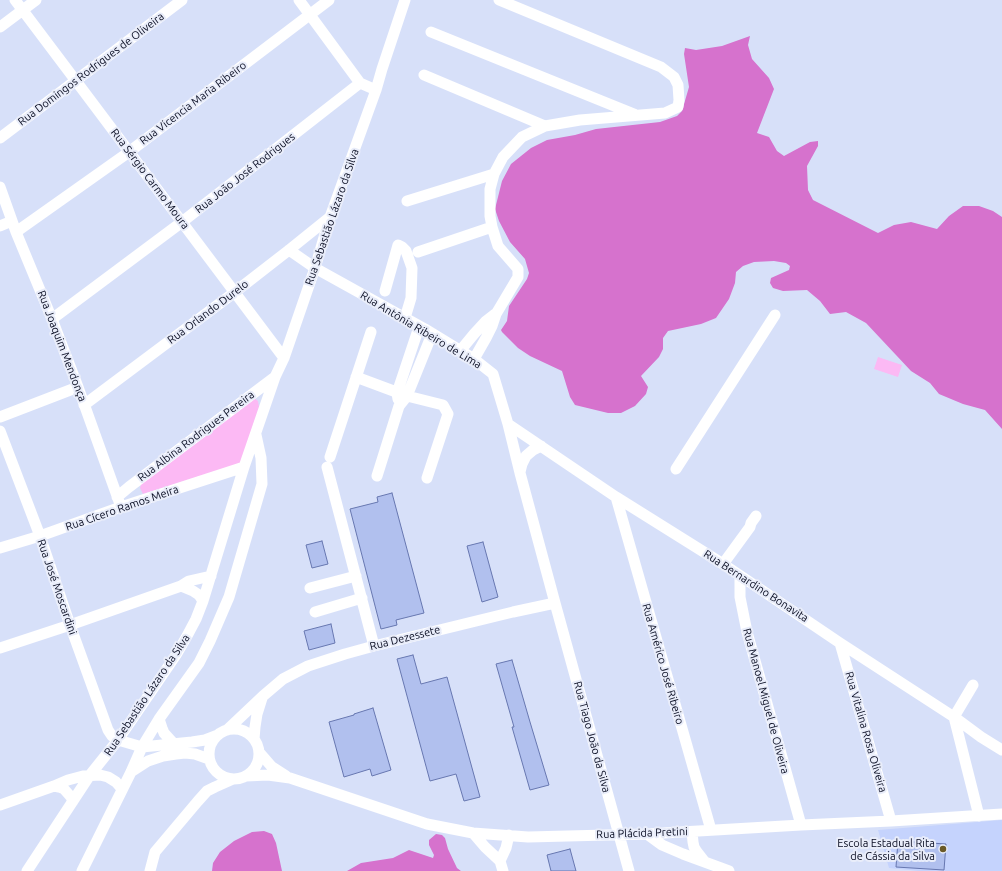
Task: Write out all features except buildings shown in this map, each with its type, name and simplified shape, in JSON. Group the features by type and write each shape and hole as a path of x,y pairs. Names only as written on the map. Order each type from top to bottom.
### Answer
{"street":[{"name":"Rua Sérgio Carmo Moura","path":"15,0 284,358"},
{"path":"0,27 36,0"},
{"name":"Rua Domingos Rodrigues de Oliveira","path":"0,138 182,0"},
{"path":"299,0 360,83 376,90"},
{"name":"Rua Vicencia Maria Ribeiro","path":"16,232 129,152 329,0"},
{"name":"Rua Sebastião Lázaro da Silva","path":"27,871 90,775 118,740 176,655 187,636 203,601 244,467 275,377 284,358 315,268 330,217 376,90 405,0"},
{"path":"474,359 486,338 496,314 518,277 518,269 498,246 490,216 490,189 494,174 503,157 522,137 545,126 580,120 665,113 678,108 679,100 678,85 674,77 660,67 498,0"},
{"path":"431,32 638,115"},
{"path":"424,75 545,126"},
{"name":"Rua João José Rodrigues","path":"52,319 182,222 360,83"},
{"path":"407,201 494,174"},
{"name":"Rua Joaquim Mendonça","path":"0,187 16,232 78,387 119,502"},
{"name":"Rua Orlando Durelo","path":"84,405 235,292 330,217"},
{"path":"0,226 12,220"},
{"path":"418,252 492,227"},
{"path":"385,291 398,245 406,251 412,268 411,298 405,318"},
{"name":"Rua Antônia Ribeiro de Lima","path":"289,250 315,268 405,318 474,359 493,374 556,603"},
{"path":"460,351 474,334 496,314"},
{"path":"676,469 775,315"},
{"path":"377,476 399,406 419,327"},
{"path":"371,332 328,462 374,646"},
{"path":"402,394 432,334"},
{"name":"Rua Albina Rodrigues Pereira","path":"119,502 129,487 275,377"},
{"path":"356,377 402,394 443,405 448,414 427,478"},
{"path":"0,417 78,387"},
{"name":"Rua Bernardino Bonavita","path":"508,424 616,497 723,564 1002,750"},
{"name":"Rua José Moscardini","path":"0,431 40,536 108,730 112,736 118,740"},
{"name":"Rua Sebastião Lázaro da Silva","path":"82,871 142,747 199,663 229,597 262,484 261,458 256,434"},
{"path":"520,473 526,456 541,446"},
{"name":"Rua Cícero Ramos Meira","path":"0,548 40,536 119,502 244,467"},
{"name":"Rua Américo José Ribeiro","path":"616,497 711,830"},
{"path":"723,564 750,527 754,526 758,517"},
{"path":"0,648 181,586 188,581 211,576"},
{"path":"310,588 356,576"},
{"name":"Rua Manoel Miguel de Oliveira","path":"740,576 740,598 747,632 801,825"},
{"path":"181,586 199,595 203,601"},
{"path":"314,612 362,598"},
{"name":"Rua Dezessete","path":"223,732 283,679 308,666 374,646 556,603"},
{"name":"Rua Tiago João da Silva","path":"556,603 629,871"},
{"name":"Rua Vitalina Rosa Oliveira","path":"840,643 891,821"},
{"path":"973,684 954,717 979,816"},
{"path":"254,739 257,714 263,696"},
{"path":"160,719 164,733 174,744"},
{"path":"118,740 142,747 174,744 205,740 223,732 235,729 242,730 249,734 254,739 258,747 258,759 252,772 246,776 215,786 207,791 154,852 150,871"},
{"path":"207,791 210,746 213,740 223,732"},
{"name":"Rua Plácida Pretini","path":"259,752 272,767 290,778"},
{"path":"131,772 148,761 163,756 185,753 195,754 210,762 215,771 220,775 233,779"},
{"path":"0,805 68,780 90,775 108,777 116,782 122,789"},
{"name":"Rua Plácida Pretini","path":"246,776 268,775 290,778 428,824 473,833 528,837 692,832 1002,814"},
{"path":"54,786 64,789 73,801"},
{"path":"692,832 694,847 705,861"},
{"path":"473,833 502,866"},
{"path":"647,834 662,844 684,854 729,871"},
{"path":"502,866 509,836"}],"shaded area":[{"path":"750,36 748,45 752,59 769,78 774,89 757,133 769,137 777,151 784,156 810,142 818,141 818,146 807,166 808,190 813,200 878,233 894,225 911,222 937,229 949,216 963,206 979,206 993,211 1002,217 1002,429 985,410 963,404 939,394 930,383 911,371 866,323 846,312 830,314 820,301 807,290 783,291 773,288 770,283 771,278 789,270 790,266 786,263 774,261 754,262 743,266 736,272 735,283 729,299 716,318 701,324 668,331 663,338 663,349 659,357 641,376 648,387 646,394 635,406 621,413 608,413 575,405 570,397 562,371 530,356 518,348 502,332 501,330 507,321 509,306 527,279 529,273 525,259 510,242 499,221 495,209 502,181 511,164 531,148 547,140 575,135 596,129 660,122 677,116 682,111 689,87 684,54 685,48 696,50 722,46"},
{"path":"878,357 902,365 898,377 874,369"},
{"path":"254,398 258,401 259,407 241,463 143,494 140,488 141,484"},
{"name":"Escola Estadual Rita de Cássia da Silva","path":"1002,820 1002,871 919,871 889,868 878,830"},
{"path":"264,831 272,834 276,843 282,871 212,871 213,863 220,852 234,841 252,832"},
{"path":"436,834 442,835 445,838 448,849 457,868 461,871 347,871 361,863 393,858 409,850 433,858 434,855 429,845 429,840"}],"place":[{"name":"Escola Estadual Rita de Cássia da Silva","path":"943,849"}]}
